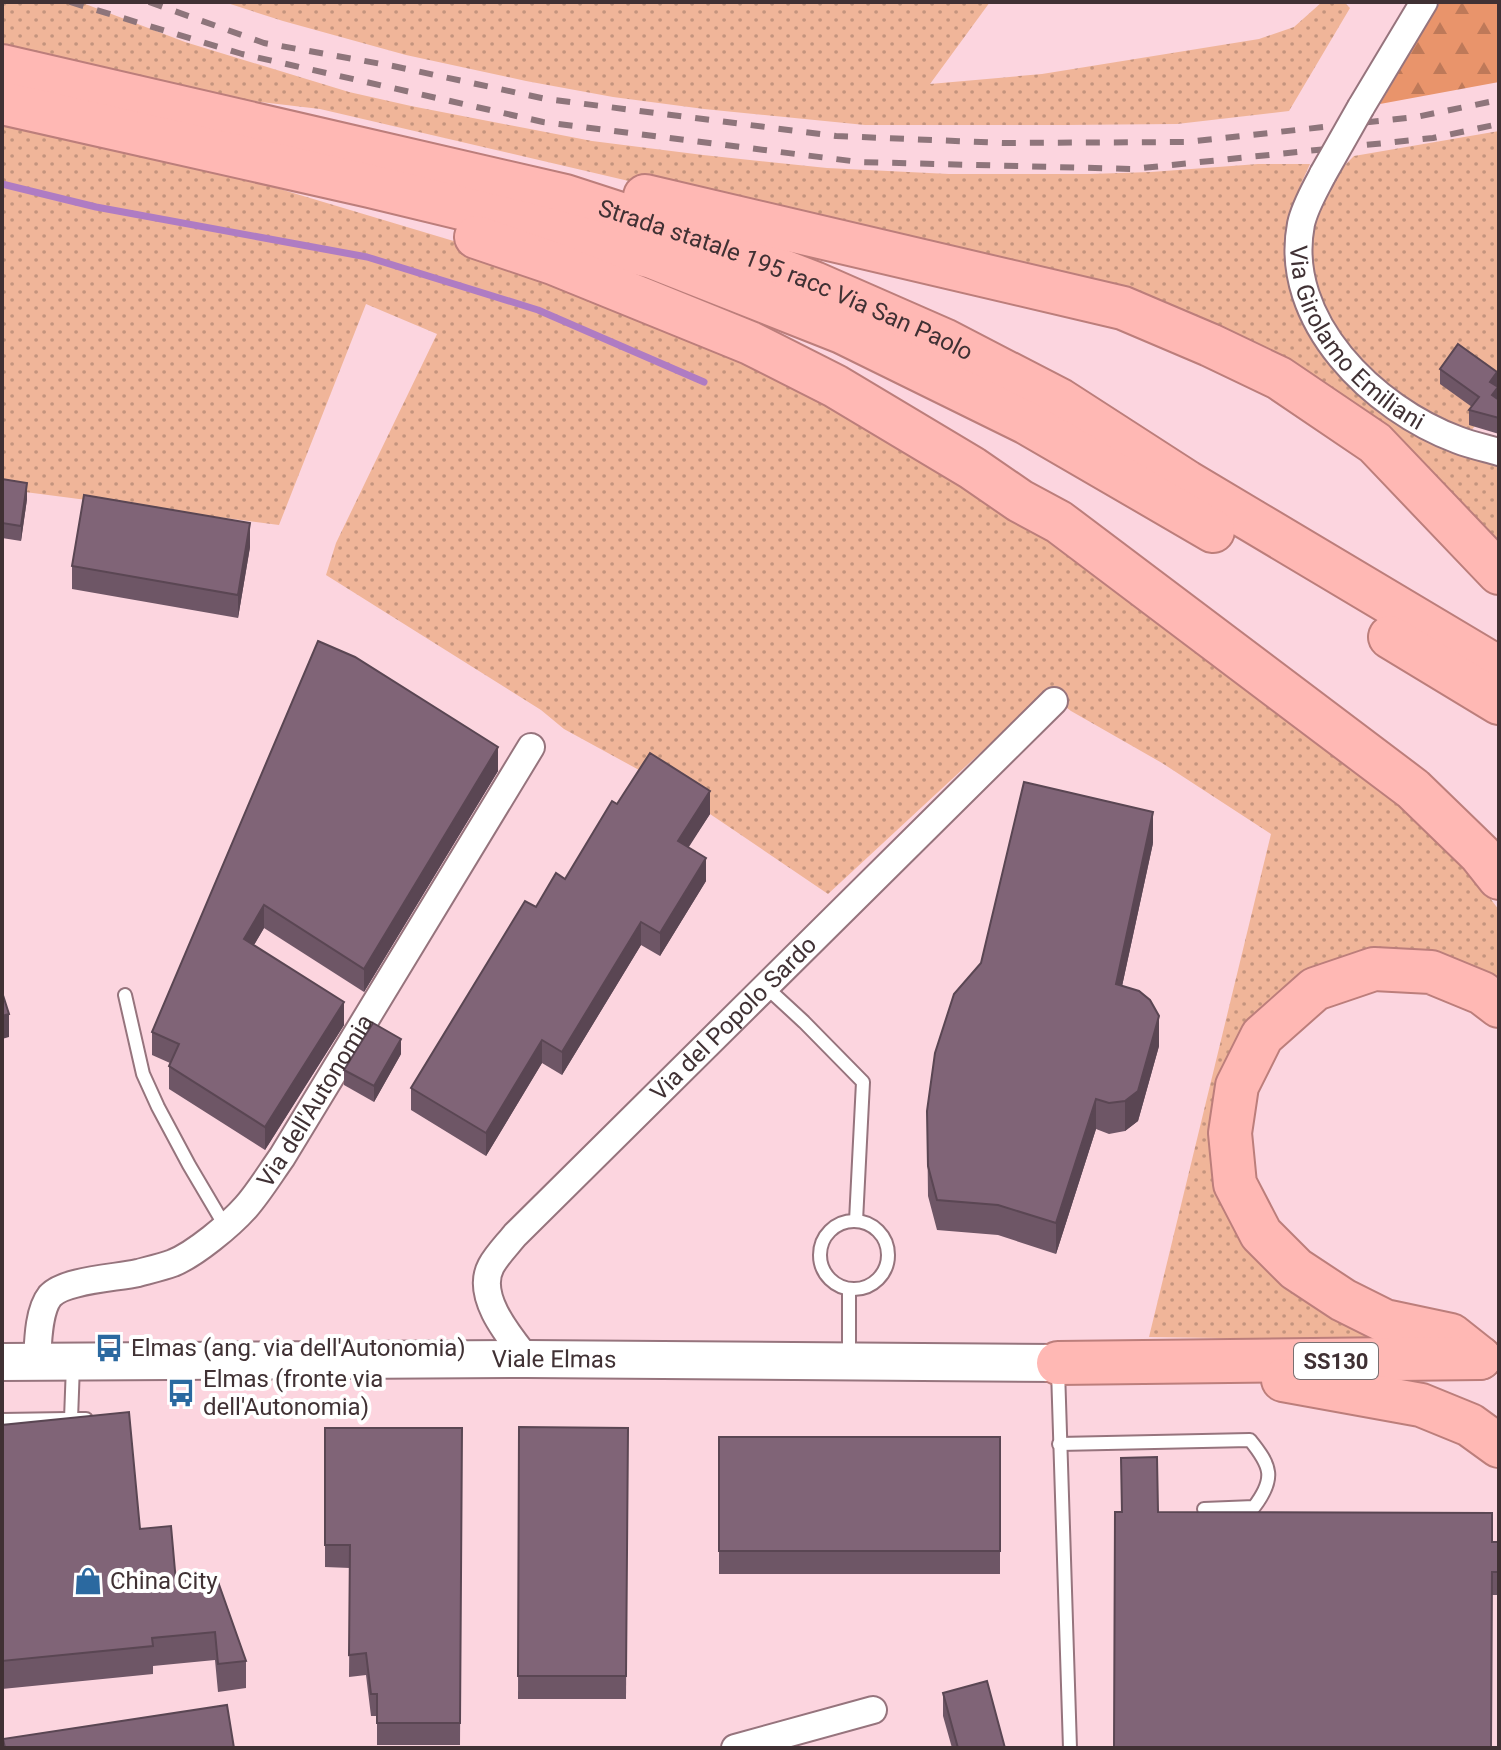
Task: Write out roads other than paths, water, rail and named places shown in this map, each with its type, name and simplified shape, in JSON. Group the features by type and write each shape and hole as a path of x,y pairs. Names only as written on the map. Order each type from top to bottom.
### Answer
{"highway":[{"name":"Strada statale 195 racc Via San Paolo","path":"2,66 102,107 370,186 652,257 842,332 1040,430 1499,703"},
{"name":"Strada statale 195 racc Via San Paolo","path":"2,103 102,107 565,196 710,243 814,283 944,340 1060,400 1187,482 1492,664"},
{"path":"370,186 405,214 553,263 750,343 835,386 972,468 1020,501 1059,522 1413,789 1480,854 1499,878"},
{"path":"565,196 609,188 1123,308 1279,378 1375,443 1499,573"},
{"path":"1490,1358 1451,1335 1385,1321 1343,1300 1296,1269 1261,1234 1235,1184 1230,1133 1237,1086 1262,1036 1315,989 1374,969 1431,972 1482,993 1499,1006"},
{"name":"SS130","path":"1058,1363 1490,1358"},
{"path":"1191,1363 1421,1405 1470,1425 1499,1446"}],"main road":[{"name":"Viale Elmas","path":"19,1362 527,1359 1058,1363"}],"street":[{"name":"Via Girolamo Emiliani","path":"1424,2 1307,205 1301,222 1299,265 1306,298 1318,325 1351,369 1378,394 1413,418 1456,440 1499,452"},
{"name":"Via del Popolo Sardo","path":"527,1359 499,1322 489,1299 486,1279 491,1265 515,1235 1054,701"},
{"name":"Via dell'Autonomia","path":"19,1362 40,1325 44,1306 60,1288 175,1262 200,1247 245,1208 282,1157 531,747"},
{"path":"735,1748 873,1710"}],"lane":[{"path":"766,987 863,1082 856,1221"},
{"path":"125,995 143,1074 189,1165 225,1226"},
{"path":"856,1221 867,1223 883,1237 888,1258 885,1269 871,1285 849,1289 838,1286 822,1269 820,1246 834,1227 856,1221"},
{"path":"849,1289 849,1361"},
{"path":"71,1419 74,1362"},
{"path":"1058,1363 1070,1748"},
{"path":"2,1420 102,1419"},
{"path":"1059,1444 1250,1440 1266,1459 1268,1467 1269,1476 1262,1497 1254,1507 1204,1509"}],"waterway":[{"path":"2,184 96,207 367,257 538,310 704,382"}],"railway":[{"path":"70,2 242,54 543,122 859,162 1133,169 1433,138 1499,124"},
{"path":"149,2 264,43 393,66 546,99 836,136 1003,143 1186,142 1416,117 1499,100"}],"place":[{"name":"Elmas (ang. via dell'Autonomia)","path":"109,1348"},
{"name":"Elmas (fronte via dell'Autonomia)","path":"181,1393"},
{"name":"China City","path":"88,1581"}]}
